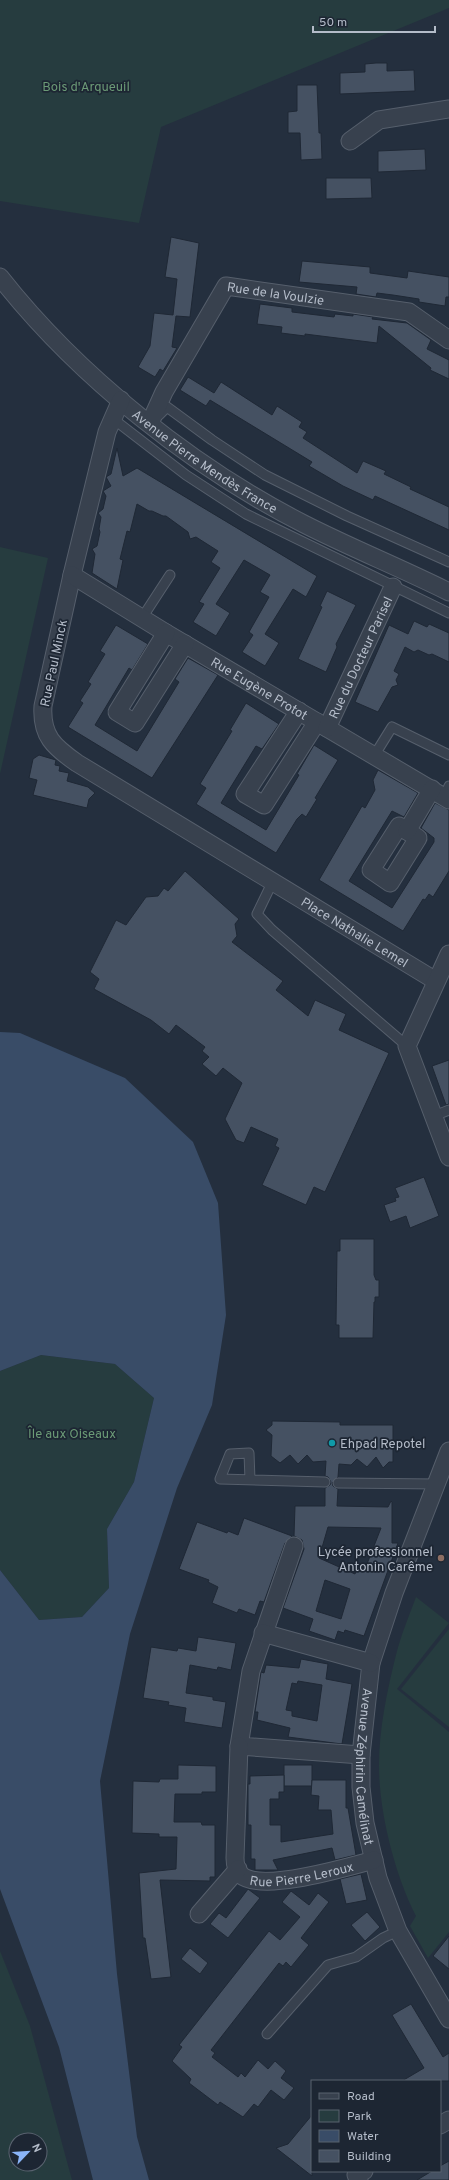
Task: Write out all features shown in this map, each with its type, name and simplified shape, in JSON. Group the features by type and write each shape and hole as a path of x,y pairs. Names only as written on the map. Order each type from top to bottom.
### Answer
{"street":[{"path":"350,141 379,120 449,109"},
{"name":"Avenue Pierre Mendès France","path":"0,277 65,349 121,400 191,455 248,492 303,523 449,592"},
{"name":"Rue de la Voulzie","path":"150,423 164,392 226,286 409,312 449,340"},
{"name":"Rue Paul Minck","path":"121,400 112,418 72,575 43,706 42,720 48,737 58,750 272,883"},
{"name":"Rue Eugène Protot","path":"72,575 166,634 374,756 444,793"},
{"name":"Rue du Docteur Parisel","path":"299,711 245,794 264,805 322,725 393,587"},
{"path":"166,634 117,712 135,723 185,644"},
{"path":"407,831 444,793"},
{"name":"Place Nathalie Lemel","path":"272,883 436,982"},
{"path":"449,956 407,1046 441,1113 449,1157"},
{"name":"Avenue Zéphirin Camélinat","path":"449,1451 394,1593 372,1662 360,1755 361,1787 365,1823 378,1878 398,1932 449,2019"},
{"name":"Rue Pierre Leroux","path":"294,1546 252,1671 240,1746 235,1858 241,1875 259,1881 293,1880 374,1860"},
{"path":"264,1633 372,1662"},
{"path":"240,1746 360,1755"},
{"path":"199,1914 238,1869"},
{"path":"359,2180 356,2175 362,2172"}],"lane":[{"path":"150,423 167,406 212,440 266,475 347,516 449,562"},
{"path":"112,418 186,475 246,514 449,613"},
{"path":"142,618 170,575"},
{"path":"374,756 392,727 449,755"},
{"path":"272,883 257,914 272,930 407,1046"},
{"path":"250,1480 325,1482"},
{"path":"338,1483 437,1484"},
{"path":"267,2034 328,1965 356,1957 383,1938 398,1932"}],"green space":[{"name":"Bois d'Arqueuil","path":"0,0 449,0 449,8 161,127 139,223 0,201"},
{"path":"0,547 48,558 0,774"},
{"name":"Île aux Oiseaux","path":"41,1355 115,1364 154,1398 134,1482 107,1529 109,1588 82,1617 39,1620 0,1570 0,1371"},
{"path":"416,1597 449,1623 397,1689 449,1732 449,1932 428,1958 410,1926 416,1916 401,1882 385,1823 379,1766 382,1724 390,1682 400,1640"},
{"path":"449,1629 449,1727 401,1689"},
{"path":"0,1951 30,2026 72,2180 0,2180"}],"water":[{"path":"0,1032 20,1033 125,1078 193,1142 218,1203 226,1315 212,1405 177,1488 130,1634 100,1781 117,1974 137,2137 149,2180 93,2180 59,2047 0,1889 0,1570 39,1620 82,1617 109,1588 107,1529 134,1482 154,1398 115,1364 41,1355 0,1371"}],"building":[{"path":"387,63 387,71 414,70 415,91 340,94 340,73 365,72 365,64"},
{"path":"297,85 317,85 319,133 321,133 322,159 301,160 300,133 288,133 288,112 297,111"},
{"path":"425,149 426,170 378,172 378,151"},
{"path":"326,178 371,178 372,198 326,199"},
{"path":"171,237 199,243 190,317 176,316 172,347 177,348 163,371 160,369 155,377 138,367 150,346 154,313 173,315 177,279 165,277"},
{"path":"302,261 370,267 370,273 407,278 408,271 449,277 449,297 446,297 445,306 419,302 419,299 393,295 377,293 376,297 356,294 357,287 299,282"},
{"path":"260,304 292,308 292,312 334,317 335,314 353,316 353,314 373,317 372,319 407,323 431,340 427,349 449,360 449,379 430,370 431,368 379,326 377,343 305,334 305,336 281,333 282,327 257,324"},
{"path":"188,377 214,393 221,382 272,415 277,406 302,422 299,427 307,432 303,438 357,473 363,461 386,471 384,474 411,487 410,489 449,507 449,530 375,496 373,500 343,486 309,466 312,462 210,400 206,406 180,390"},
{"path":"117,448 123,476 137,468 317,576 306,597 293,589 265,634 279,643 265,666 242,652 253,635 249,632 269,597 260,592 270,575 244,560 216,604 230,613 216,636 193,622 204,604 199,602 220,568 211,562 218,551 196,537 190,539 188,532 166,516 149,511 137,504 130,532 127,531 120,559 123,560 117,589 92,573 95,554 92,549 97,546 100,532 101,517 98,513 103,509 106,496 103,491 111,486 106,477 111,474"},
{"path":"327,591 356,605 336,644 337,647 326,672 298,659 322,607 320,606"},
{"path":"414,621 427,627 429,624 449,633 449,662 432,654 429,655 418,650 414,652 405,647 394,671 399,674 396,680 398,685 392,687 378,712 355,702 389,625 408,634"},
{"path":"116,625 148,644 132,670 129,668 95,725 137,751 179,682 175,679 188,658 218,675 152,778 68,727 83,703 80,701 91,684 88,682 105,654 100,651"},
{"path":"246,703 279,724 262,749 256,746 221,803 266,830 299,775 297,774 314,745 338,760 315,798 317,799 306,817 302,814 297,819 276,853 196,804 206,788 200,784 232,731 230,730"},
{"path":"39,755 56,760 55,765 60,766 59,771 69,773 67,781 88,787 95,793 89,799 87,808 33,795 37,780 29,778 33,759"},
{"path":"378,770 418,793 404,817 392,811 349,881 392,908 434,842 434,838 421,828 435,803 449,810 449,871 433,897 429,894 425,900 423,899 403,931 319,880 362,806 365,808 375,790 373,780"},
{"path":"185,871 239,919 235,924 237,936 232,942 283,981 276,990 308,1016 315,1000 346,1014 339,1030 389,1053 325,1192 314,1187 306,1205 262,1185 279,1148 275,1146 278,1139 251,1127 244,1143 236,1140 225,1119 242,1083 223,1068 216,1076 202,1064 209,1057 202,1051 205,1047 176,1025 169,1034 151,1020 94,989 99,979 90,972 116,920 126,925 146,897 158,896 164,888 168,891"},
{"path":"449,1060 449,1104 446,1105 432,1066"},
{"path":"424,1177 439,1216 410,1228 406,1216 390,1222 384,1205 396,1201 395,1198 399,1197 395,1188"},
{"path":"340,1239 374,1239 374,1275 376,1280 379,1280 379,1297 375,1297 374,1302 373,1338 339,1338 339,1325 336,1325 337,1251 340,1251"},
{"path":"272,1421 340,1422 340,1425 393,1425 393,1462 389,1462 383,1468 376,1457 367,1467 357,1459 351,1465 339,1464 338,1477 332,1483 333,1486 338,1489 337,1506 388,1507 391,1501 392,1502 392,1543 398,1543 364,1636 345,1630 344,1633 338,1631 335,1640 309,1631 313,1619 283,1608 304,1549 302,1540 294,1536 295,1506 325,1506 325,1488 330,1485 331,1482 328,1477 325,1476 326,1461 313,1462 307,1455 298,1464 290,1455 280,1463 271,1456 272,1435 266,1430 272,1425","holes":["328,1527 381,1528 365,1569 358,1566 355,1574 319,1558","325,1580 350,1589 341,1619 316,1611"]},
{"path":"244,1518 292,1536 285,1543 264,1602 260,1601 255,1615 239,1609 237,1613 212,1603 218,1587 208,1582 209,1580 179,1569 197,1522 227,1533 228,1531 238,1535"},
{"path":"198,1637 236,1643 231,1670 218,1667 217,1670 190,1665 186,1693 213,1697 213,1700 226,1702 222,1728 184,1722 186,1708 168,1705 169,1702 143,1698 151,1647 177,1651 178,1648 196,1651"},
{"path":"301,1659 328,1664 326,1679 352,1684 342,1744 288,1737 290,1728 257,1720 258,1712 255,1712 261,1672 264,1673 266,1665 299,1668","holes":["298,1681 322,1685 317,1721 292,1716 292,1711 286,1710 292,1683 297,1684"]},
{"path":"178,1765 216,1766 216,1792 202,1792 202,1794 175,1794 174,1822 201,1822 202,1825 215,1825 215,1877 210,1877 210,1881 160,1880 171,1977 151,1979 145,1938 143,1938 139,1873 176,1869 177,1837 159,1837 159,1834 132,1833 133,1781 159,1782 160,1779 178,1779"},
{"path":"284,1765 312,1765 312,1786 284,1786"},
{"path":"284,1775 284,1792 279,1792 279,1799 270,1799 270,1825 281,1825 281,1842 333,1834 331,1810 318,1810 319,1796 311,1795 312,1780 346,1780 346,1808 348,1808 356,1855 335,1860 332,1848 273,1860 278,1870 255,1870 255,1859 251,1859 251,1825 248,1825 248,1784 250,1784 250,1776"},
{"path":"361,1874 367,1900 346,1904 340,1879"},
{"path":"248,1889 260,1898 228,1938 210,1924 219,1913 226,1918"},
{"path":"291,1891 309,1905 318,1893 329,1902 301,1938 309,1945 291,1967 286,1962 283,1966 279,1963 211,2050 215,2053 212,2057 238,2077 241,2073 245,2077 258,2060 268,2069 275,2061 286,2071 281,2078 294,2088 284,2100 271,2090 258,2107 254,2104 243,2117 220,2102 218,2105 189,2083 191,2079 172,2061 182,2047 179,2045 269,1931 280,1940 300,1917 282,1902"},
{"path":"367,1912 380,1927 365,1941 351,1925"},
{"path":"449,1936 449,1969 433,1956"},
{"path":"190,1948 208,1963 200,1974 181,1959"},
{"path":"411,2004 443,2057 449,2053 449,2081 404,2080 424,2068 392,2015"},
{"path":"311,2116 312,2176 276,2148 288,2144"},
{"path":"449,2161 449,2180 417,2180 430,2172 441,2172 441,2165"}],"place":[{"name":"Ehpad Repotel","path":"332,1443"},
{"name":"Lycée professionnel Antonin Carême","path":"441,1558"}]}
